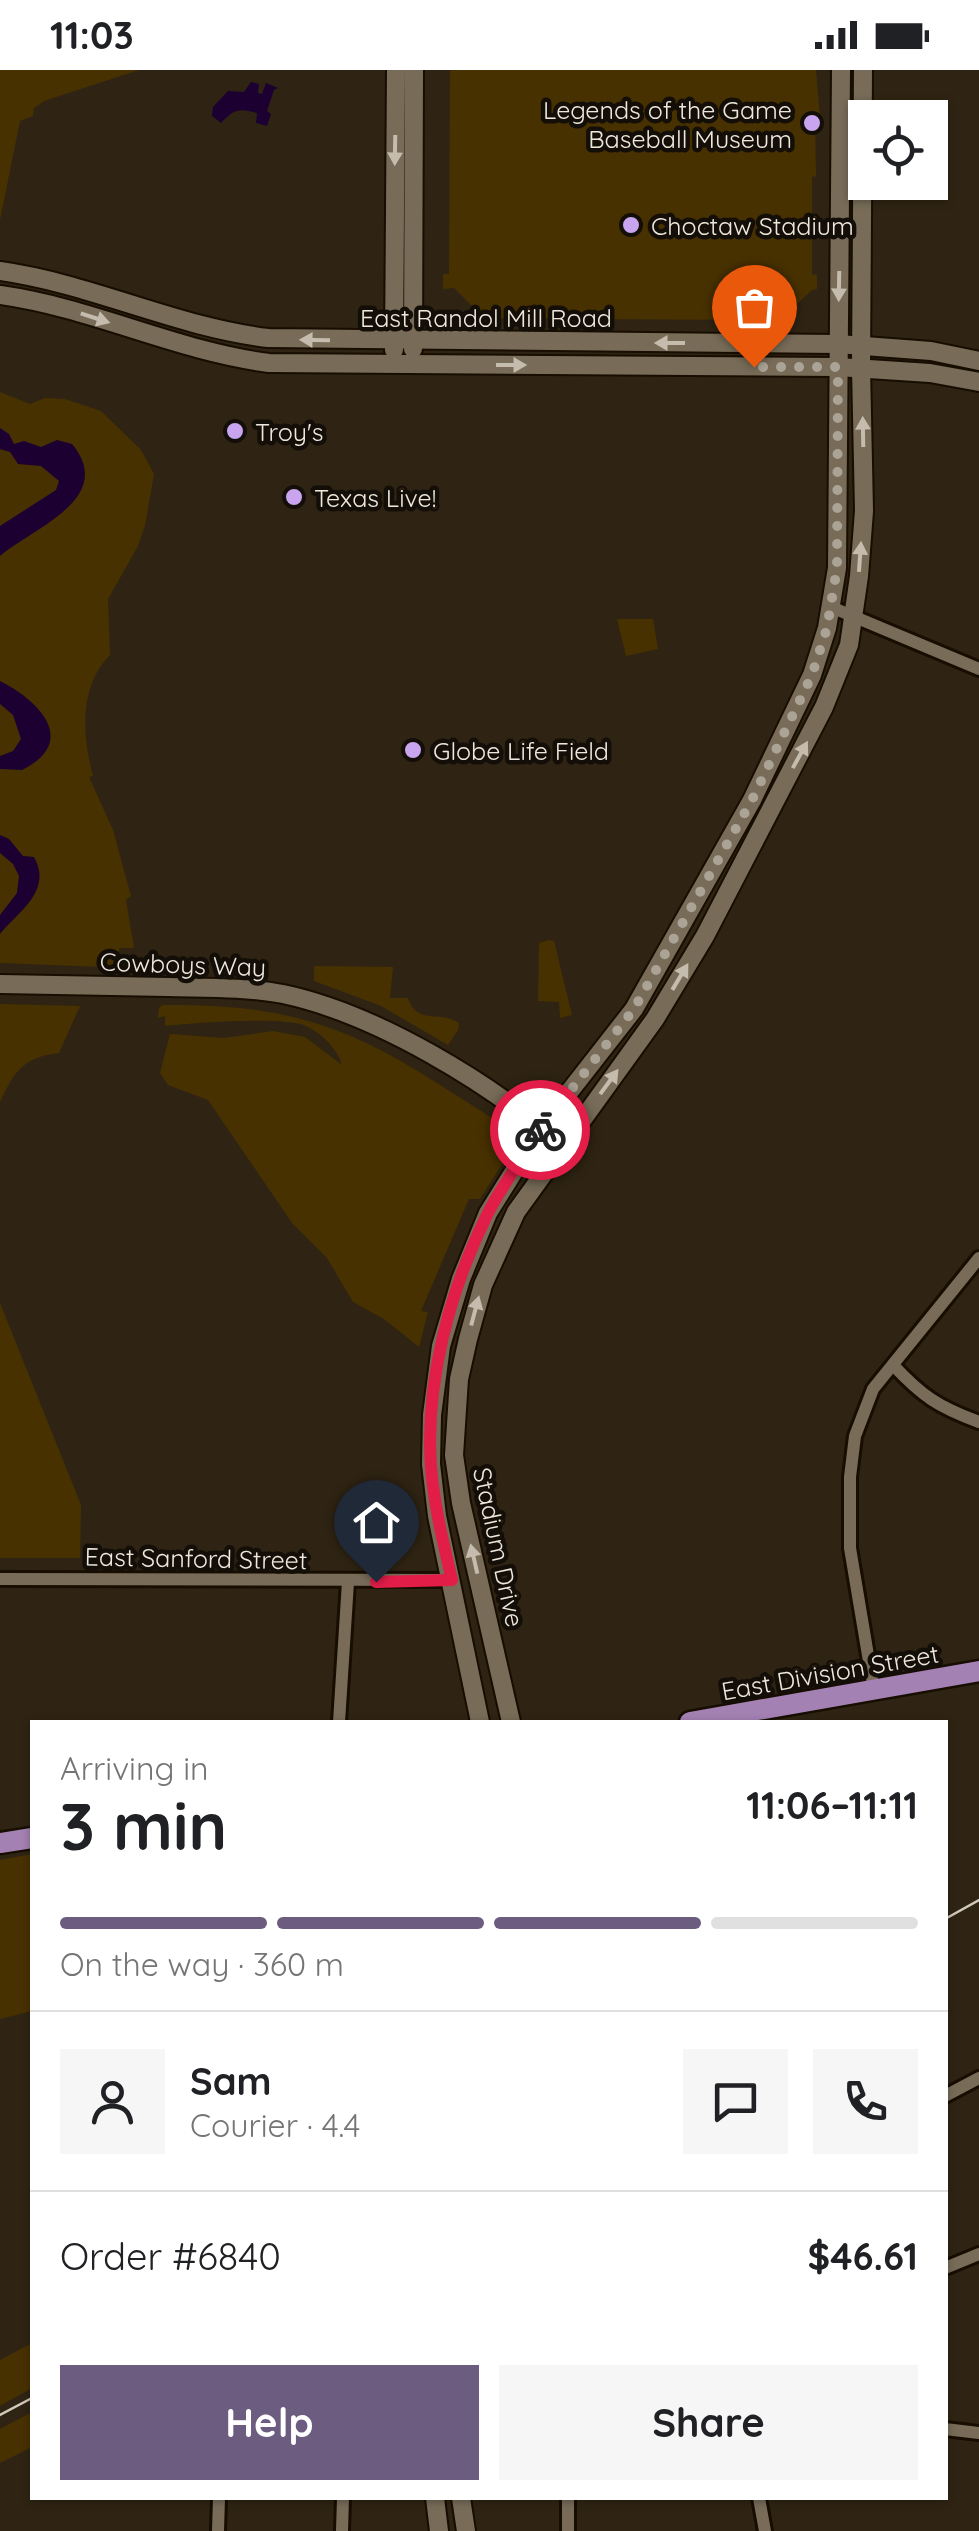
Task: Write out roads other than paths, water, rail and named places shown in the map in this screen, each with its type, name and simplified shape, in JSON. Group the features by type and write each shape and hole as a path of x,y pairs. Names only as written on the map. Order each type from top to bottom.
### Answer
{"main road":[{"path":"394,365 396,70"},
{"path":"414,70 414,365"},
{"name":"Stadium Drive","path":"480,1720 437,1516 431,1464 441,1346 461,1278 488,1213 542,1128 634,1009 752,800 812,675 831,607 837,568 841,70"},
{"name":"Stadium Drive","path":"511,1720 461,1503 454,1455 460,1379 483,1285 498,1245 534,1184 665,1002 705,936 838,680 849,645 864,511 864,70"},
{"name":"East Randol Mill Road","path":"0,271 62,282 233,334 302,340 838,344 931,352 979,361"},
{"name":"East Randol Mill Road","path":"0,295 64,308 159,340 236,358 289,364 838,367 930,373 979,382"},
{"path":"752,800 770,809"},
{"name":"Cowboys Way","path":"0,984 238,988 334,1008 367,1021 444,1063 563,1146"},
{"path":"437,1374 460,1379"},
{"name":"East Division Street","path":"702,1720 979,1671"},
{"path":"0,1843 30,1838"},
{"path":"435,2500 440,2531"},
{"path":"461,2500 466,2531"}],"street":[{"path":"831,607 979,669"},
{"path":"874,1691 850,1548 850,1477 856,1436 873,1389 979,1258"},
{"path":"893,1364 920,1394 979,1422"},
{"name":"East Sanford Street","path":"0,1579 452,1580"},
{"path":"339,1720 348,1582"},
{"path":"948,2094 979,2078"},
{"path":"948,2267 979,2254"},
{"path":"948,2429 979,2433"},
{"path":"218,2531 219,2500"},
{"path":"342,2531 343,2500"},
{"path":"568,2500 568,2531"},
{"path":"759,2500 765,2531"}],"railway":[{"path":"948,1917 979,1900"},
{"path":"0,2415 30,2399"}],"place":[{"name":"Legends of the Game Baseball Museum","path":"812,123"},
{"name":"Choctaw Stadium","path":"631,225"},
{"name":"Troy's","path":"235,431"},
{"name":"Texas Live!","path":"294,497"},
{"name":"Globe Life Field","path":"413,750"}]}
